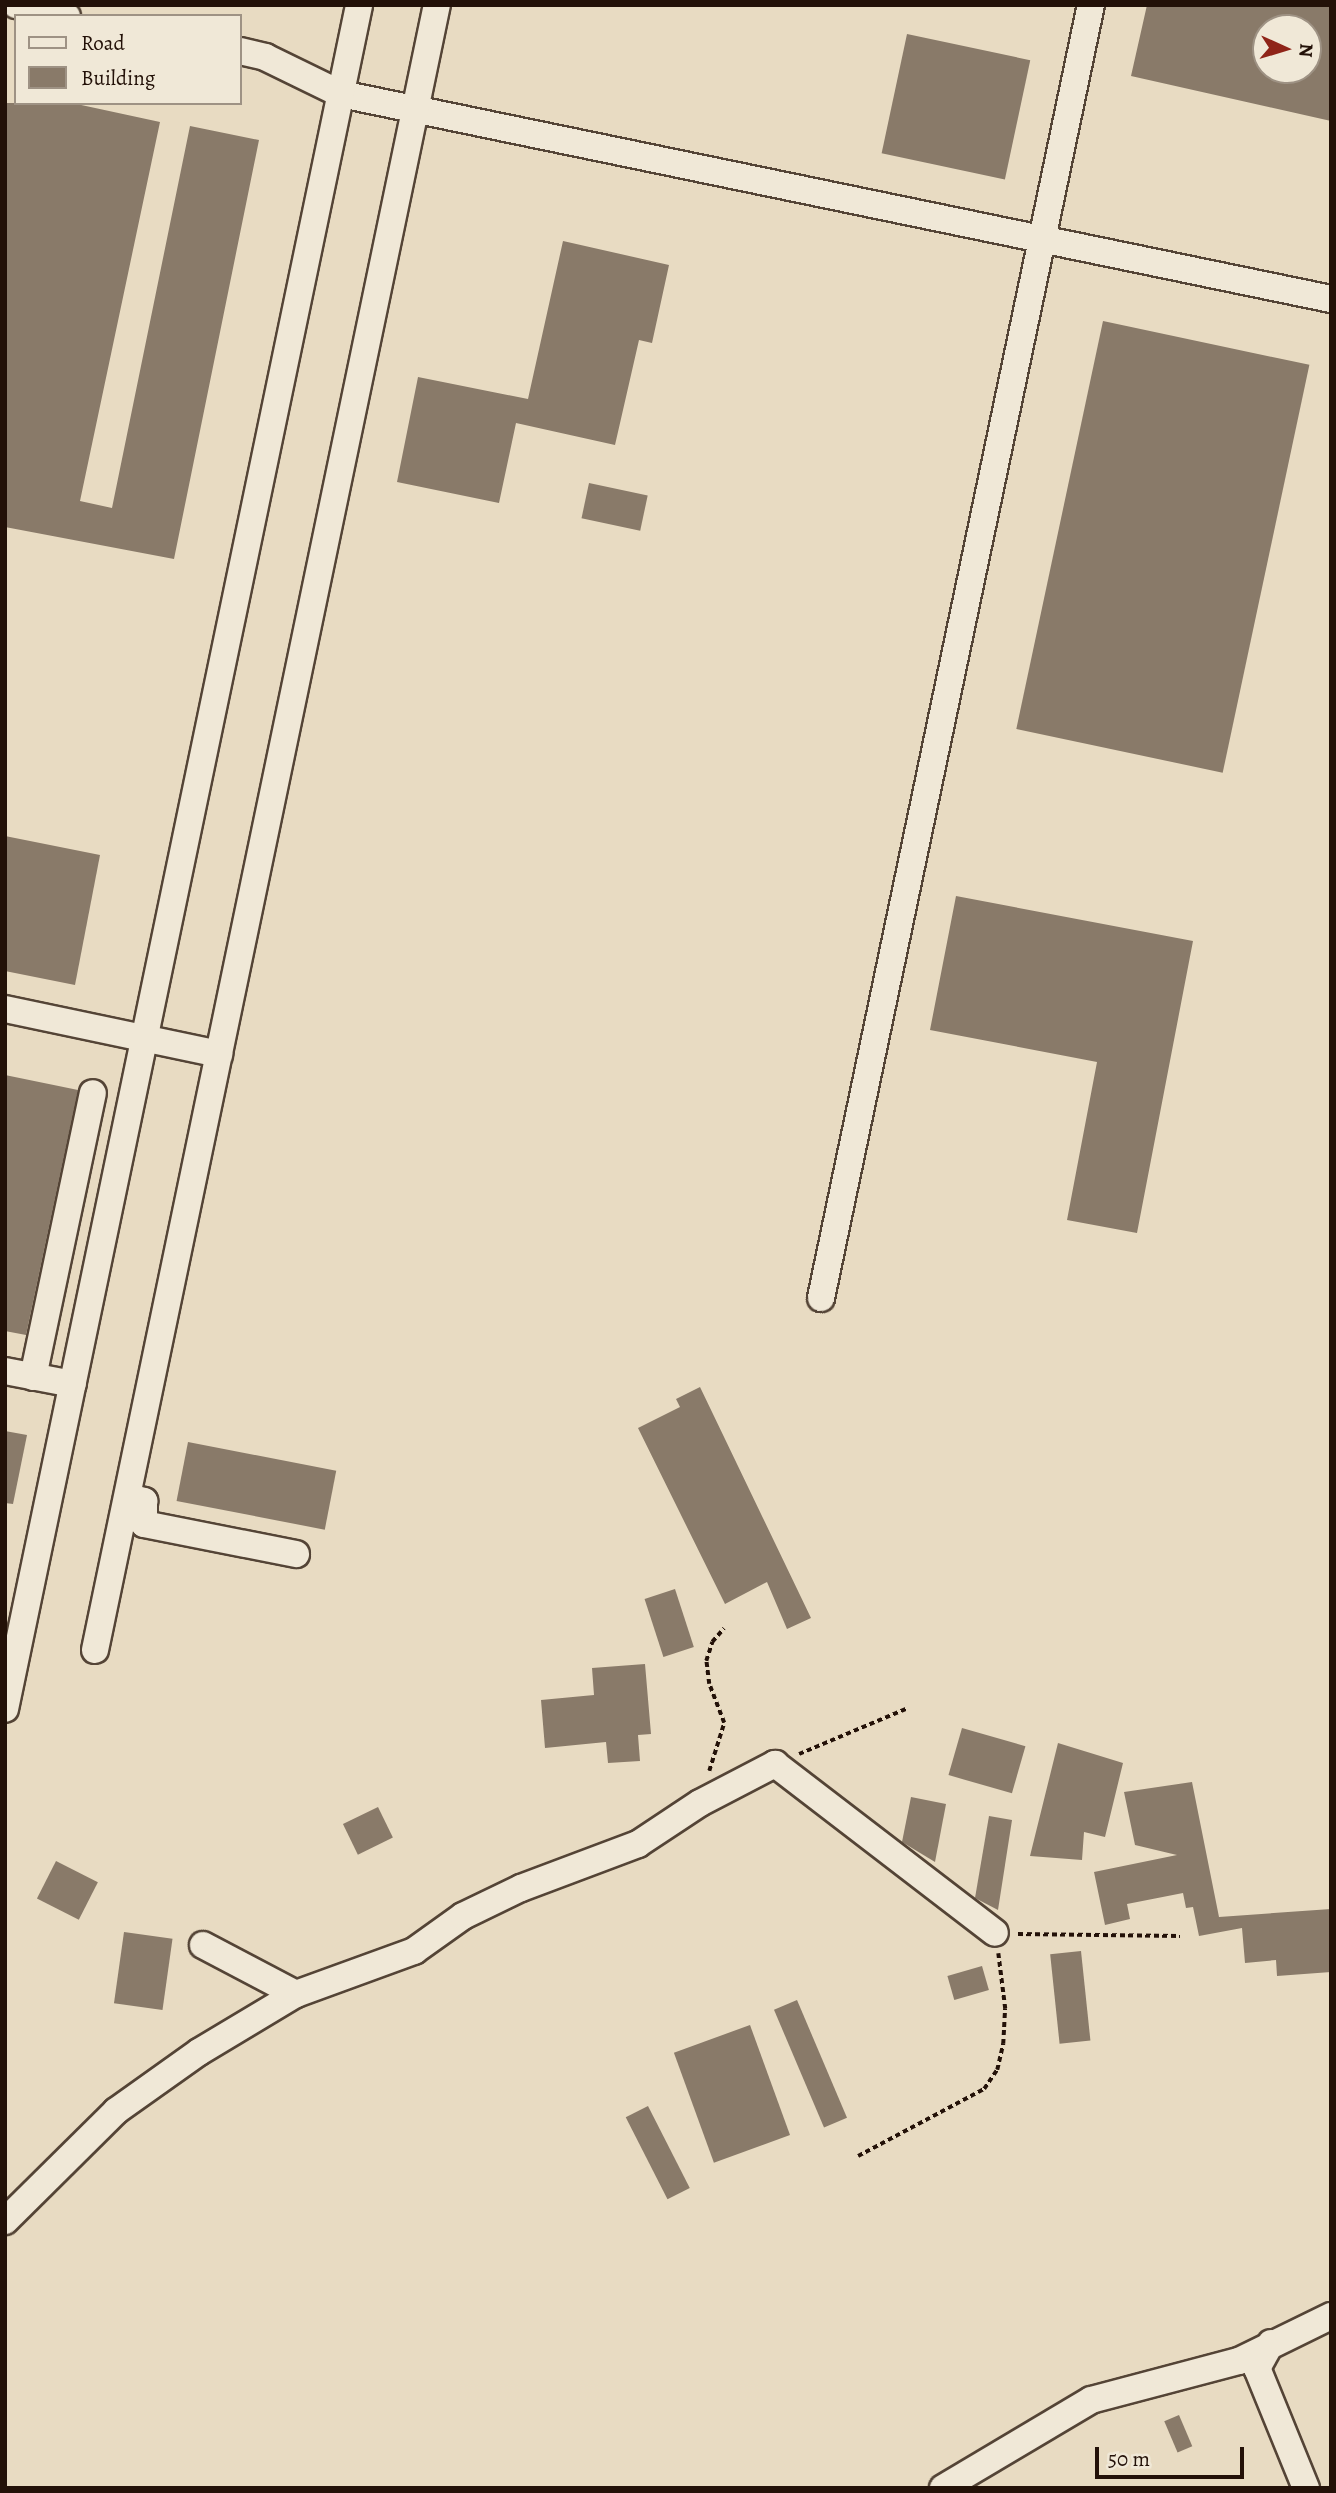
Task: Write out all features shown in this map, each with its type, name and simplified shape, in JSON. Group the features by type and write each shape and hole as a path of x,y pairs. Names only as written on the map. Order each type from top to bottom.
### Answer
{"street":[{"path":"5,1709 359,5"},
{"path":"95,1650 437,5"},
{"path":"821,1298 1091,5"},
{"path":"30,7 59,14"},
{"path":"242,51 265,57 341,93 1331,299"},
{"path":"5,1009 219,1054"},
{"path":"33,1377 93,1093"},
{"path":"5,1371 72,1384"},
{"path":"127,1497 144,1501 144,1524 296,1554"},
{"path":"5,2221 116,2111 199,2052 296,1994 414,1951 463,1916 521,1888 638,1844 700,1804 775,1764 995,1933"},
{"path":"204,1945 296,1994"},
{"path":"943,2488 1091,2400 1239,2361 1271,2343 1331,2316"},
{"path":"1271,2343 1257,2368 1306,2488"}],"path":[{"path":"700,1804 724,1723 709,1684 706,1661 712,1642 724,1628"},
{"path":"775,1764 908,1708"},
{"path":"858,2156 966,2102 984,2089 997,2070 1006,2008 995,1933 1180,1936"}],"building":[{"path":"1147,5 1331,5 1331,121 1131,76"},
{"path":"907,34 1030,60 1005,180 882,153"},
{"path":"5,103 81,105 160,122 80,501 112,508 190,126 259,140 174,559 5,527"},
{"path":"563,241 669,265 652,343 639,340 615,445 516,423 499,503 397,482 418,377 528,399"},
{"path":"1103,321 1309,365 1223,773 1016,729"},
{"path":"589,483 648,495 640,531 582,518"},
{"path":"5,836 100,855 75,985 5,971"},
{"path":"956,896 1193,941 1137,1233 1067,1220 1097,1062 930,1030"},
{"path":"5,1075 78,1090 26,1335 5,1331"},
{"path":"700,1387 811,1618 787,1629 767,1582 725,1604 638,1428 680,1407 676,1399"},
{"path":"5,1431 27,1435 13,1504 5,1503"},
{"path":"188,1442 336,1471 325,1530 177,1501"},
{"path":"675,1589 694,1647 663,1657 645,1599"},
{"path":"645,1664 651,1734 638,1735 640,1761 608,1763 606,1742 545,1748 541,1700 594,1695 592,1668"},
{"path":"962,1728 1025,1746 1012,1793 948,1775"},
{"path":"1058,1743 1123,1763 1105,1837 1084,1832 1082,1860 1030,1856"},
{"path":"1192,1782 1219,1917 1331,1909 1331,1972 1277,1976 1276,1960 1245,1963 1242,1928 1199,1936 1193,1907 1186,1908 1183,1893 1127,1904 1130,1919 1105,1925 1094,1872 1177,1855 1135,1845 1124,1792"},
{"path":"911,1797 946,1804 935,1862 902,1842"},
{"path":"378,1807 393,1838 358,1855 343,1824"},
{"path":"989,1816 1012,1820 998,1910 975,1898"},
{"path":"56,1861 98,1882 79,1920 37,1898"},
{"path":"124,1932 173,1939 163,2010 114,2003"},
{"path":"1081,1951 1090,2041 1060,2044 1050,1954"},
{"path":"982,1966 989,1990 954,2000 947,1976"},
{"path":"797,2000 847,2118 824,2128 774,2010"},
{"path":"750,2025 790,2135 714,2163 674,2053"},
{"path":"648,2106 690,2188 667,2199 626,2117"},
{"path":"1179,2415 1192,2446 1178,2453 1164,2421"}]}
